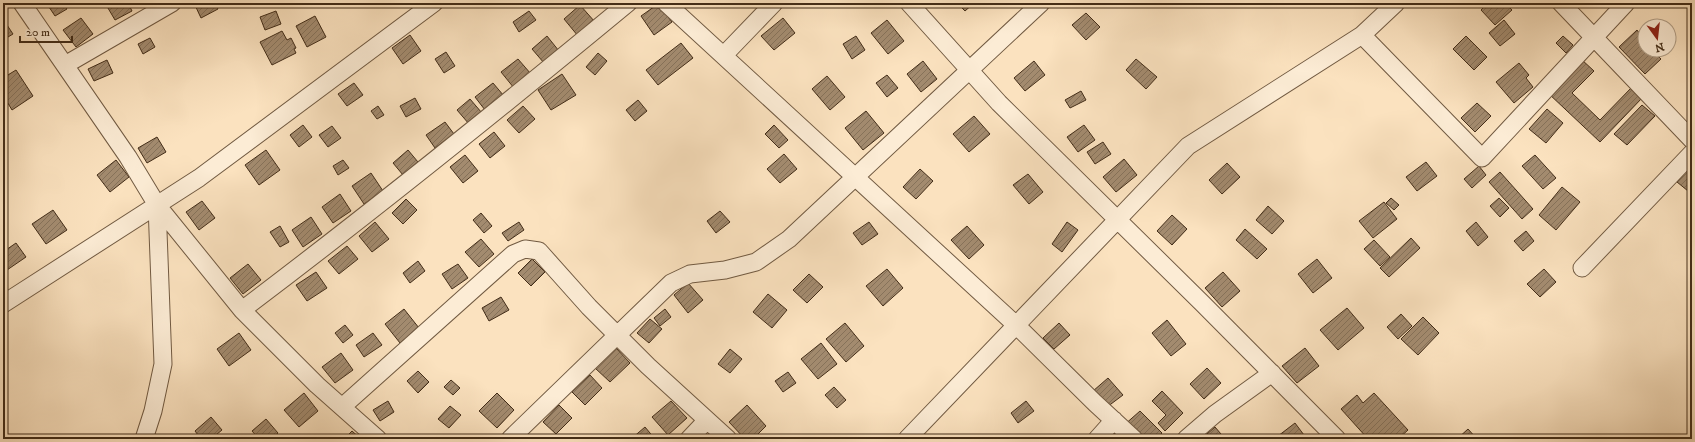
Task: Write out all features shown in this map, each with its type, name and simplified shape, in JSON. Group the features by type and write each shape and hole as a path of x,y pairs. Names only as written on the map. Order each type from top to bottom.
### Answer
{"street":[{"path":"22,3 128,157 157,205 242,310 342,407 378,439"},
{"path":"65,65 172,3"},
{"path":"3,304 199,178 434,3"},
{"path":"242,310 342,234 490,117 628,3"},
{"path":"666,3 724,55 855,178 1016,324 1134,439"},
{"path":"724,55 774,3"},
{"path":"909,3 999,104 1118,220 1337,439"},
{"path":"510,439 671,283 690,274 725,270 756,262 789,239 1041,3"},
{"path":"907,439 1188,146 1362,35 1396,3"},
{"path":"1561,3 1692,140"},
{"path":"1362,35 1482,158 1626,3"},
{"path":"1582,268 1692,153"},
{"path":"144,439 153,411 163,364 157,205"},
{"path":"342,407 513,254 525,249 539,251 589,307 648,366 728,439"},
{"path":"1186,439 1216,414 1272,373"},
{"path":"689,439 707,420"},
{"path":"1097,439 1114,420"}],"building":[{"path":"56,3 63,3 67,9 55,16 49,7"},
{"path":"105,3 128,3 132,11 115,20"},
{"path":"194,3 215,3 218,9 201,18"},
{"path":"957,3 974,3 965,11"},
{"path":"1488,3 1505,3 1512,10 1495,25 1481,10"},
{"path":"658,4 672,22 654,35 641,16"},
{"path":"580,5 595,22 578,36 564,19"},
{"path":"276,11 281,24 265,30 260,17"},
{"path":"529,11 536,20 519,32 513,22"},
{"path":"1086,13 1100,27 1086,40 1072,25"},
{"path":"315,16 326,37 307,47 296,26"},
{"path":"81,18 93,34 76,47 63,30"},
{"path":"783,18 795,33 774,50 761,36"},
{"path":"3,19 13,34 3,40"},
{"path":"887,20 904,41 888,54 871,33"},
{"path":"1504,20 1515,34 1500,46 1489,33"},
{"path":"1637,30 1637,58 1661,59 1645,74 1619,47"},
{"path":"282,31 287,40 291,38 296,48 294,49 296,53 272,65 260,42"},
{"path":"410,35 421,51 403,64 392,48"},
{"path":"547,36 559,51 544,63 532,49"},
{"path":"856,36 865,50 852,59 843,44"},
{"path":"1466,36 1487,57 1474,70 1453,49"},
{"path":"1563,36 1573,45 1566,53 1556,43"},
{"path":"150,38 155,47 143,54 138,44"},
{"path":"681,43 693,58 658,85 646,70"},
{"path":"446,52 455,66 444,73 435,59"},
{"path":"598,53 607,61 595,75 586,67"},
{"path":"518,59 531,74 514,88 501,72"},
{"path":"1136,59 1157,77 1146,89 1126,70"},
{"path":"1581,59 1594,71 1572,93 1600,120 1633,86 1643,97 1600,142 1548,93"},
{"path":"107,60 113,73 94,81 88,69"},
{"path":"923,61 937,79 921,92 907,74"},
{"path":"1034,61 1045,75 1025,91 1014,78"},
{"path":"1519,63 1529,75 1526,78 1533,87 1514,103 1496,82"},
{"path":"16,70 33,96 12,110 3,95 3,78"},
{"path":"562,74 576,95 551,110 538,90"},
{"path":"887,75 898,88 887,97 876,83"},
{"path":"827,76 845,97 830,110 812,89"},
{"path":"354,83 363,95 347,106 338,94"},
{"path":"493,83 504,96 485,110 475,97"},
{"path":"1081,91 1086,100 1070,108 1065,100"},
{"path":"415,98 421,109 406,117 400,106"},
{"path":"470,99 482,113 469,124 457,110"},
{"path":"638,100 647,111 635,121 626,110"},
{"path":"1477,103 1491,116 1475,132 1461,118"},
{"path":"1642,105 1655,116 1627,145 1614,134"},
{"path":"378,106 384,115 377,119 371,111"},
{"path":"523,106 535,119 519,133 507,120"},
{"path":"1547,109 1563,123 1546,143 1529,129"},
{"path":"866,111 884,133 863,150 845,128"},
{"path":"974,116 990,134 969,152 953,134"},
{"path":"445,122 454,134 435,148 426,135"},
{"path":"303,125 312,137 299,147 290,135"},
{"path":"774,125 788,140 779,148 765,134"},
{"path":"1084,125 1095,140 1078,152 1067,137"},
{"path":"332,126 341,138 328,147 319,135"},
{"path":"494,132 505,146 490,158 479,144"},
{"path":"157,137 166,152 147,163 138,148"},
{"path":"1103,142 1111,154 1095,164 1087,152"},
{"path":"266,150 280,170 259,185 245,165"},
{"path":"408,150 418,162 403,175 393,163"},
{"path":"784,154 797,169 780,183 767,169"},
{"path":"465,155 478,171 463,183 450,167"},
{"path":"1535,155 1556,178 1543,189 1522,166"},
{"path":"1124,159 1137,175 1116,192 1103,177"},
{"path":"116,160 129,177 110,192 97,175"},
{"path":"343,160 349,168 338,175 333,166"},
{"path":"1426,162 1437,176 1417,191 1406,177"},
{"path":"1227,163 1240,177 1222,194 1209,180"},
{"path":"1479,166 1486,175 1472,188 1464,179"},
{"path":"1689,168 1692,170 1692,186 1688,191 1677,182"},
{"path":"920,169 933,181 916,199 903,187"},
{"path":"1500,172 1533,209 1522,219 1489,182"},
{"path":"371,173 383,191 364,204 352,186"},
{"path":"1028,174 1043,192 1029,204 1013,185"},
{"path":"1562,187 1580,202 1556,230 1539,215"},
{"path":"340,194 351,211 333,223 322,207"},
{"path":"1391,198 1399,205 1394,210 1386,203"},
{"path":"1499,198 1509,208 1500,217 1490,206"},
{"path":"406,199 417,210 403,224 392,213"},
{"path":"202,201 215,218 199,230 186,212"},
{"path":"1384,202 1397,219 1373,238 1359,221"},
{"path":"1268,206 1284,221 1272,234 1256,220"},
{"path":"53,210 67,230 46,244 32,224"},
{"path":"720,211 730,222 716,233 707,221"},
{"path":"481,213 492,226 484,233 473,220"},
{"path":"1172,215 1187,229 1172,245 1157,231"},
{"path":"311,217 322,234 303,247 292,230"},
{"path":"375,222 389,239 372,252 359,236"},
{"path":"519,222 524,230 508,241 502,233"},
{"path":"869,222 878,234 862,245 853,233"},
{"path":"1067,222 1078,230 1062,252 1052,244"},
{"path":"1476,222 1488,237 1478,246 1466,231"},
{"path":"280,226 289,242 280,247 270,232"},
{"path":"967,226 984,245 969,259 951,240"},
{"path":"1245,229 1267,249 1257,259 1236,240"},
{"path":"1526,231 1534,241 1523,251 1514,241"},
{"path":"1411,238 1420,248 1389,277 1380,268"},
{"path":"481,239 494,254 479,267 465,252"},
{"path":"1374,240 1390,257 1380,266 1364,249"},
{"path":"16,243 26,257 7,270 3,265 3,252"},
{"path":"347,246 358,259 339,274 328,261"},
{"path":"532,259 545,272 531,286 518,273"},
{"path":"1317,259 1332,278 1313,293 1298,274"},
{"path":"418,261 425,271 410,283 403,273"},
{"path":"248,264 261,280 243,294 230,278"},
{"path":"458,264 468,278 452,289 442,274"},
{"path":"887,269 903,288 883,306 866,286"},
{"path":"1544,269 1556,282 1540,297 1527,284"},
{"path":"316,272 327,288 307,301 296,285"},
{"path":"1223,272 1240,291 1222,307 1205,288"},
{"path":"809,274 823,287 807,303 793,290"},
{"path":"688,283 703,300 688,313 674,295"},
{"path":"768,294 787,310 772,328 753,312"},
{"path":"501,297 509,310 489,321 482,308"},
{"path":"1347,308 1364,328 1338,350 1320,330"},
{"path":"404,309 419,328 400,343 385,324"},
{"path":"665,309 671,317 660,326 654,318"},
{"path":"1401,314 1412,326 1398,339 1387,327"},
{"path":"1423,317 1439,333 1418,355 1401,339"},
{"path":"650,319 662,329 649,343 637,333"},
{"path":"1167,320 1186,344 1171,356 1152,333"},
{"path":"845,323 864,346 846,362 826,339"},
{"path":"1059,323 1070,335 1054,349 1043,338"},
{"path":"345,325 353,335 343,343 335,333"},
{"path":"239,333 251,350 229,366 217,349"},
{"path":"373,333 382,345 364,357 356,345"},
{"path":"821,343 837,364 818,379 801,359"},
{"path":"616,348 630,363 610,382 595,368"},
{"path":"1305,348 1319,366 1297,383 1282,366"},
{"path":"730,349 742,359 730,373 718,364"},
{"path":"341,353 353,370 335,383 322,367"},
{"path":"1207,368 1221,383 1204,399 1190,384"},
{"path":"418,371 429,382 418,393 407,381"},
{"path":"788,372 796,383 783,392 775,381"},
{"path":"590,375 602,388 585,405 572,392"},
{"path":"1108,378 1123,395 1107,407 1093,391"},
{"path":"451,380 460,388 453,395 444,387"},
{"path":"834,387 846,400 837,408 825,395"},
{"path":"1162,391 1183,413 1165,431 1158,423 1166,415 1152,401"},
{"path":"304,393 318,411 299,427 284,410"},
{"path":"497,393 514,410 497,428 479,411"},
{"path":"1374,393 1408,430 1398,439 1368,439 1341,409 1357,395 1363,403"},
{"path":"388,401 394,412 380,421 373,410"},
{"path":"671,401 687,418 668,435 652,417"},
{"path":"1026,401 1034,411 1018,423 1011,413"},
{"path":"559,405 572,418 556,434 543,422"},
{"path":"747,405 766,426 753,439 745,439 729,422"},
{"path":"450,406 461,415 449,428 438,419"},
{"path":"1140,411 1162,433 1156,439 1136,439 1123,426"},
{"path":"211,417 222,430 211,439 201,439 195,431"},
{"path":"266,419 278,433 271,439 259,439 252,431"},
{"path":"1295,423 1304,435 1299,439 1280,439 1278,436"},
{"path":"645,427 655,439 631,439"},
{"path":"1215,427 1221,434 1216,439 1212,439 1207,434"},
{"path":"1468,429 1477,439 1457,439"},
{"path":"352,431 361,439 344,439"}]}
